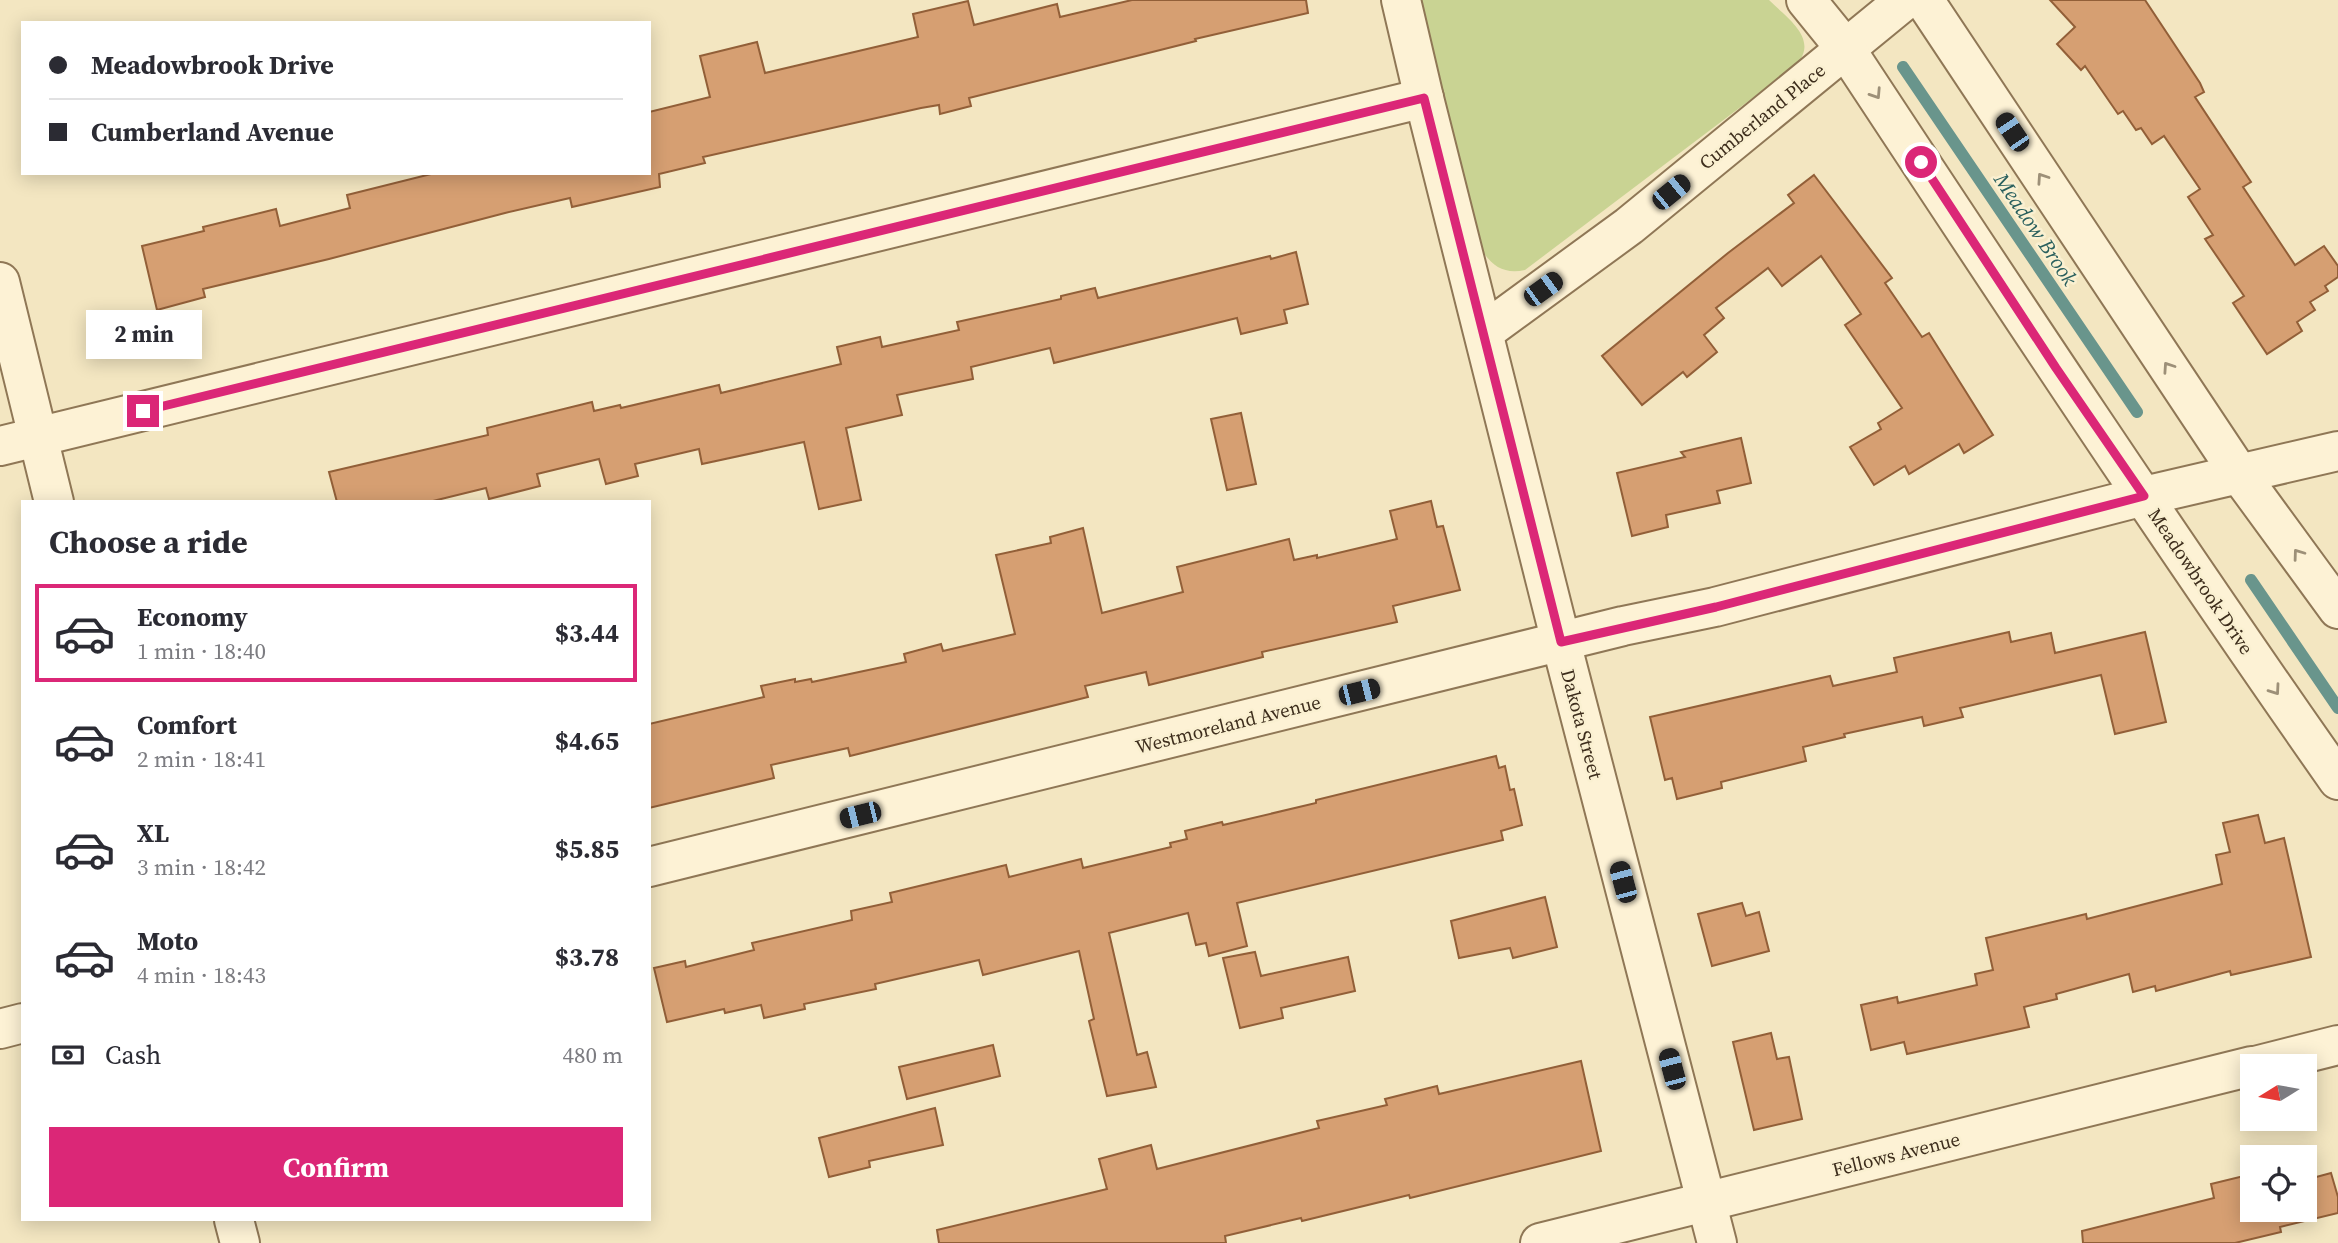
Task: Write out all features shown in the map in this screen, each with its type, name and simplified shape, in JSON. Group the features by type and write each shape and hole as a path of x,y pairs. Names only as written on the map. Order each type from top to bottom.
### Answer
{"street":[{"name":"Dakota Street","path":"1401,0 1561,642 1717,1243"},
{"name":"Meadowbrook Drive","path":"1806,0 1845,48 2231,628 2338,780"},
{"name":"Cumberland Place","path":"1484,332 1629,226 1905,0"},
{"path":"1924,0 2240,475 2338,609"},
{"path":"0,446 1424,98"},
{"path":"0,282 53,500"},
{"name":"Westmoreland Avenue","path":"651,867 1561,642 1716,607 2144,496 2338,451"},
{"path":"0,1029 21,1024"},
{"name":"Fellows Avenue","path":"2302,1054 2338,1045"},
{"name":"Fellows Avenue","path":"1540,1243 2240,1069"},
{"path":"234,1221 240,1243"}],"green space":[{"path":"1415,0 1769,0 1798,30 1804,47 1795,66 1525,270 1512,271 1496,266 1483,252"}],"building":[{"path":"1132,0 1306,0 1308,13 1195,39 1196,41 969,98 971,106 940,114 939,105 921,108 703,157 705,163 659,174 660,187 572,207 570,198 505,213 203,289 205,297 157,310 142,246 204,231 203,227 276,209 280,226 350,208 347,195 427,175 651,175 651,112 710,97 700,56 757,42 765,73 918,37 913,14 968,1 974,25 1057,4 1060,17"},
{"path":"2050,0 2145,0 2200,83 2204,92 2195,97 2251,182 2243,187 2295,265 2324,246 2338,266 2338,277 2325,286 2328,291 2310,302 2315,310 2297,322 2302,331 2267,354 2233,303 2244,296 2205,239 2213,235 2188,197 2200,189 2164,136 2152,144 2141,128 2136,130 2123,111 2118,114 2085,66 2081,70 2057,44 2075,27"},
{"path":"1814,175 1892,278 1885,283 1922,337 1929,333 1993,435 1964,453 1959,444 1909,474 1905,466 1874,485 1850,447 1881,429 1878,423 1902,408 1845,325 1861,314 1821,256 1782,286 1768,268 1716,308 1724,318 1704,335 1717,352 1687,377 1683,372 1642,405 1602,356 1794,203 1788,195"},
{"path":"1296,252 1308,304 1284,310 1287,323 1241,334 1237,318 1054,363 1050,348 971,367 973,379 897,395 902,415 846,428 861,500 819,509 804,442 702,464 699,449 635,464 638,476 606,484 599,459 537,474 540,486 489,499 486,488 437,500 336,500 329,472 488,435 487,428 592,402 594,411 620,405 621,408 719,385 721,393 841,364 837,347 880,337 882,347 959,330 957,322 1061,299 1061,296 1095,288 1098,298 1270,256 1271,259"},
{"path":"1241,413 1256,484 1227,490 1211,419"},
{"path":"1741,438 1751,483 1717,491 1720,503 1666,515 1668,527 1632,536 1617,473 1685,457 1681,452"},
{"path":"1431,501 1437,527 1443,526 1460,590 1393,606 1397,622 1262,652 1263,657 1149,685 1146,672 1085,686 1088,697 850,756 848,748 771,765 774,778 651,808 651,724 764,697 761,686 795,679 795,682 811,679 812,682 906,662 904,654 941,644 943,651 1015,634 996,555 1051,543 1050,537 1083,528 1102,613 1183,592 1177,567 1289,539 1294,560 1317,555 1317,558 1397,539 1390,511"},
{"path":"2009,632 2011,642 2051,633 2055,653 2145,632 2166,722 2115,734 2101,675 1960,708 1963,717 1924,726 1922,717 1844,734 1845,737 1803,747 1806,761 1721,782 1722,788 1677,799 1672,778 1665,780 1650,717 1830,676 1833,686 1897,672 1894,658"},
{"path":"1496,756 1499,768 1505,766 1510,790 1514,789 1522,825 1501,831 1503,840 1237,903 1247,946 1209,956 1206,943 1196,945 1188,913 1109,933 1137,1055 1147,1052 1156,1087 1107,1096 1089,1021 1094,1019 1079,951 983,975 979,960 875,984 876,989 804,1004 805,1009 764,1018 761,1005 725,1013 724,1009 667,1022 654,968 685,961 686,967 754,950 752,943 852,920 851,911 892,902 890,893 1006,865 1009,877 1081,859 1083,868 1171,847 1170,843 1187,839 1185,831 1316,803 1316,800"},
{"path":"2258,815 2265,843 2284,838 2311,957 2231,975 2230,971 2156,991 2155,986 2133,992 2129,974 2056,994 2057,999 2024,1007 2029,1027 1907,1054 1904,1042 1871,1050 1861,1005 1897,997 1898,1003 1977,985 1975,974 1993,970 1986,938 2086,914 2087,919 2222,884 2216,855 2230,852 2223,823"},
{"path":"1545,897 1557,947 1513,958 1510,948 1459,958 1451,921"},
{"path":"1742,903 1746,916 1759,912 1769,951 1712,966 1698,914"},
{"path":"1255,952 1261,976 1348,957 1355,991 1281,1008 1283,1018 1240,1028 1223,958"},
{"path":"1771,1033 1777,1059 1789,1057 1802,1119 1754,1130 1733,1042"},
{"path":"993,1045 1000,1076 907,1099 899,1067"},
{"path":"1581,1061 1601,1151 1410,1198 1409,1195 1302,1221 1301,1218 1225,1236 1226,1243 939,1243 937,1230 1107,1189 1099,1159 1151,1145 1157,1169 1319,1128 1317,1121 1387,1105 1385,1099 1437,1086 1439,1094"},
{"path":"935,1108 943,1145 869,1161 870,1167 829,1177 819,1138"},
{"path":"2331,1173 2338,1197 2338,1213 2317,1218 2317,1177"},
{"path":"2240,1177 2240,1222 2301,1222 2280,1227 2281,1232 2235,1243 2083,1243 2082,1231 2214,1198 2211,1184"}],"waterway":[{"name":"Meadow Brook","path":"1903,67 2137,412"},
{"name":"Meadow Brook","path":"2251,580 2338,708"}],"route":[{"path":"143,411 1424,98 1561,642 1716,607 2144,496 2056,368 1921,162"}]}
